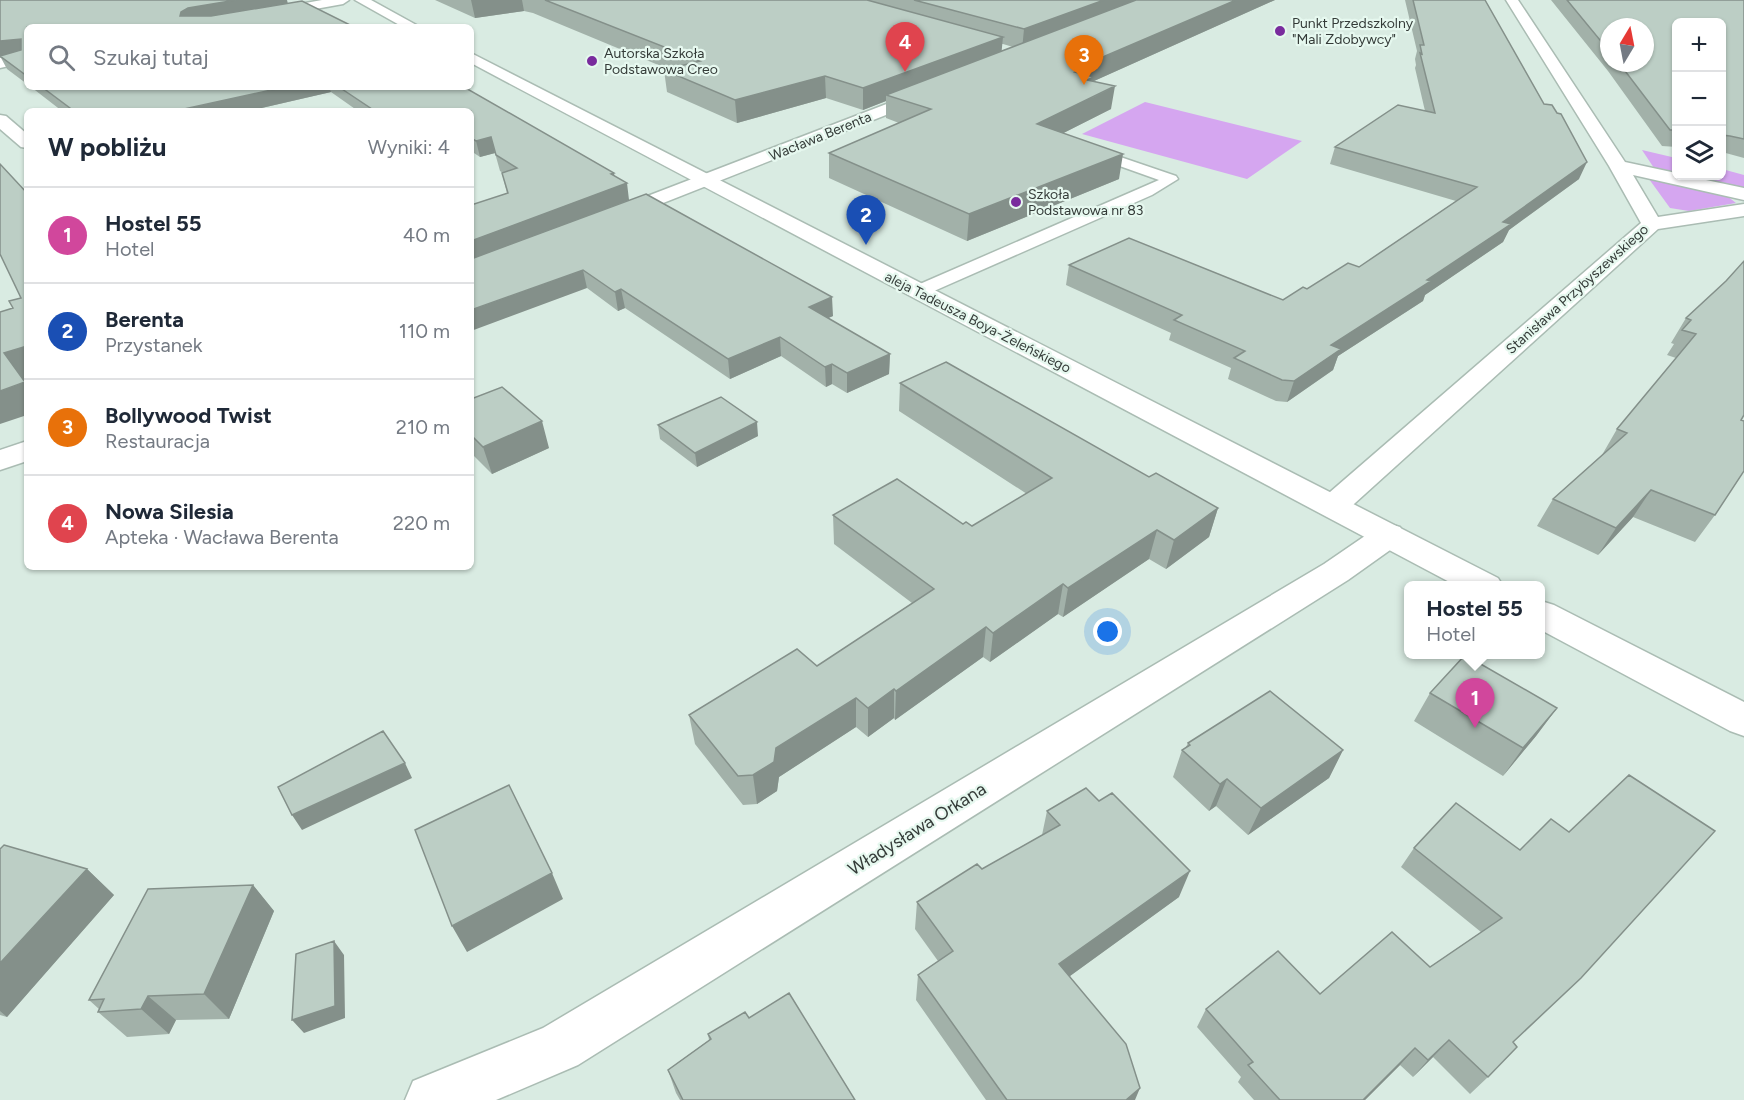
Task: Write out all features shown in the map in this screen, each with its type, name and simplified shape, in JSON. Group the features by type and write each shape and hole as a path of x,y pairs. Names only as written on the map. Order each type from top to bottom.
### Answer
{"street":[{"path":"211,24 343,0"},
{"path":"361,0 407,24"},
{"name":"Stanisława Przybyszewskiego","path":"1333,506 1652,224 1618,166 1512,0"},
{"path":"0,63 24,59"},
{"name":"aleja Tadeusza Boya-Żeleńskiego","path":"474,59 1478,581"},
{"name":"Wacława Berenta","path":"589,225 946,87"},
{"path":"0,120 24,140"},
{"path":"1618,166 1744,194"},
{"path":"1652,224 1744,210"},
{"path":"0,460 24,451"},
{"name":"Władysława Orkana","path":"432,1100 560,1047 1318,583 1389,535"},
{"path":"1545,616 1744,720"}],"lane":[{"path":"919,291 1147,192 1171,179 1088,150"}],"shaded area":[{"path":"1145,102 1302,141 1247,179 1082,134"},
{"path":"1642,150 1672,157 1672,173 1654,168"},
{"path":"1726,170 1744,175 1744,190 1709,182 1726,180"},
{"path":"1649,179 1659,179 1727,196 1736,203 1689,211 1670,208"}],"building":[{"path":"0,0 236,0 188,8 181,12 180,16 211,16 302,1 348,24 24,24 24,74 0,56 21,50 21,39 0,41"},
{"path":"545,0 867,0 1003,37 863,88 825,76 735,100 664,70 700,61"},
{"path":"914,0 1104,0 1024,29"},
{"path":"1136,0 1236,0 1091,62 1096,63 1075,72 1094,77 1087,80 1115,86 1037,124 1123,154 969,214 829,153 931,109 886,95"},
{"path":"1413,0 1485,0 1544,104 1552,105 1557,113 1561,114 1587,162 1503,222 1511,224 1427,280 1431,281 1331,345 1341,349 1294,381 1282,380 1234,358 1245,351 1174,320 1182,315 1069,265 1129,238 1283,300 1303,287 1307,289 1348,263 1359,267 1477,187 1335,147 1398,105 1435,113 1420,53 1422,54 1420,45 1424,45"},
{"path":"1567,0 1744,0 1744,139 1726,136 1726,18 1672,18 1672,130 1626,72 1654,72 1654,18 1600,18 1600,40"},
{"path":"46,90 271,90 189,108 70,108"},
{"path":"344,90 469,90 614,173 611,174 627,183 474,240 474,204 508,193 502,173 517,168 496,155 491,137 474,140 474,108 370,108"},
{"path":"0,164 24,190 24,347 4,353 24,382 0,391 0,312 13,308 9,301 21,298 0,254"},
{"path":"646,194 832,297 809,307 890,354 847,373 832,364 825,367 780,337 728,359 621,289 615,292 583,270 474,309 474,258"},
{"path":"1744,261 1744,415 1741,420 1744,421 1744,471 1715,515 1651,490 1616,528 1553,499 1627,433 1617,429 1696,334 1682,330 1691,320 1686,318"},
{"path":"946,362 1149,477 1156,473 1218,508 1174,540 1157,530 1068,588 1063,584 993,633 986,627 896,691 894,689 868,708 856,698 776,748 774,762 753,775 738,776 689,715 797,649 817,666 934,589 833,515 897,479 963,524 966,522 972,526 1052,478 900,383"},
{"path":"502,387 542,421 483,447 474,438 474,398"},
{"path":"721,397 757,422 695,453 658,425"},
{"path":"1461,659 1472,659 1557,708 1523,748 1430,693"},
{"path":"1270,691 1343,750 1261,808 1227,779 1220,784 1182,750 1190,745 1188,743"},
{"path":"383,731 405,763 292,815 278,787"},
{"path":"1629,775 1715,831 1581,978 1513,1042 1517,1047 1488,1077 1449,1040 1428,1060 1415,1048 1363,1100 1280,1100 1248,1065 1253,1062 1206,1009 1278,951 1320,994 1392,932 1430,967 1502,918 1414,848 1456,803 1520,850 1551,819 1569,832"},
{"path":"509,785 552,873 452,926 415,830"},
{"path":"1086,788 1099,801 1112,793 1190,871 1059,964 1126,1044 1140,1088 1126,1100 1007,1100 918,975 953,951 917,902 977,864 982,869 1060,825 1047,811"},
{"path":"4,845 87,869 0,963 0,849"},
{"path":"253,885 204,994 148,996 141,1009 98,1012 104,999 89,1000 148,889"},
{"path":"334,941 335,1006 292,1020 296,954"},
{"path":"789,993 855,1100 683,1100 668,1070 711,1039 708,1034 745,1012 749,1018"}],"place":[{"name":"Punkt Przedszkolny \"Mali Zdobywcy\"","path":"1280,31"},
{"name":"Autorska Szkoła Podstawowa Creo","path":"592,61"},
{"name":"Nowa Silesia","path":"905,72"},
{"name":"Bollywood Twist","path":"1084,85"},
{"name":"Szkoła Podstawowa nr 83","path":"1016,202"},
{"name":"Berenta","path":"866,245"},
{"name":"Hostel 55","path":"1475,728"}]}
